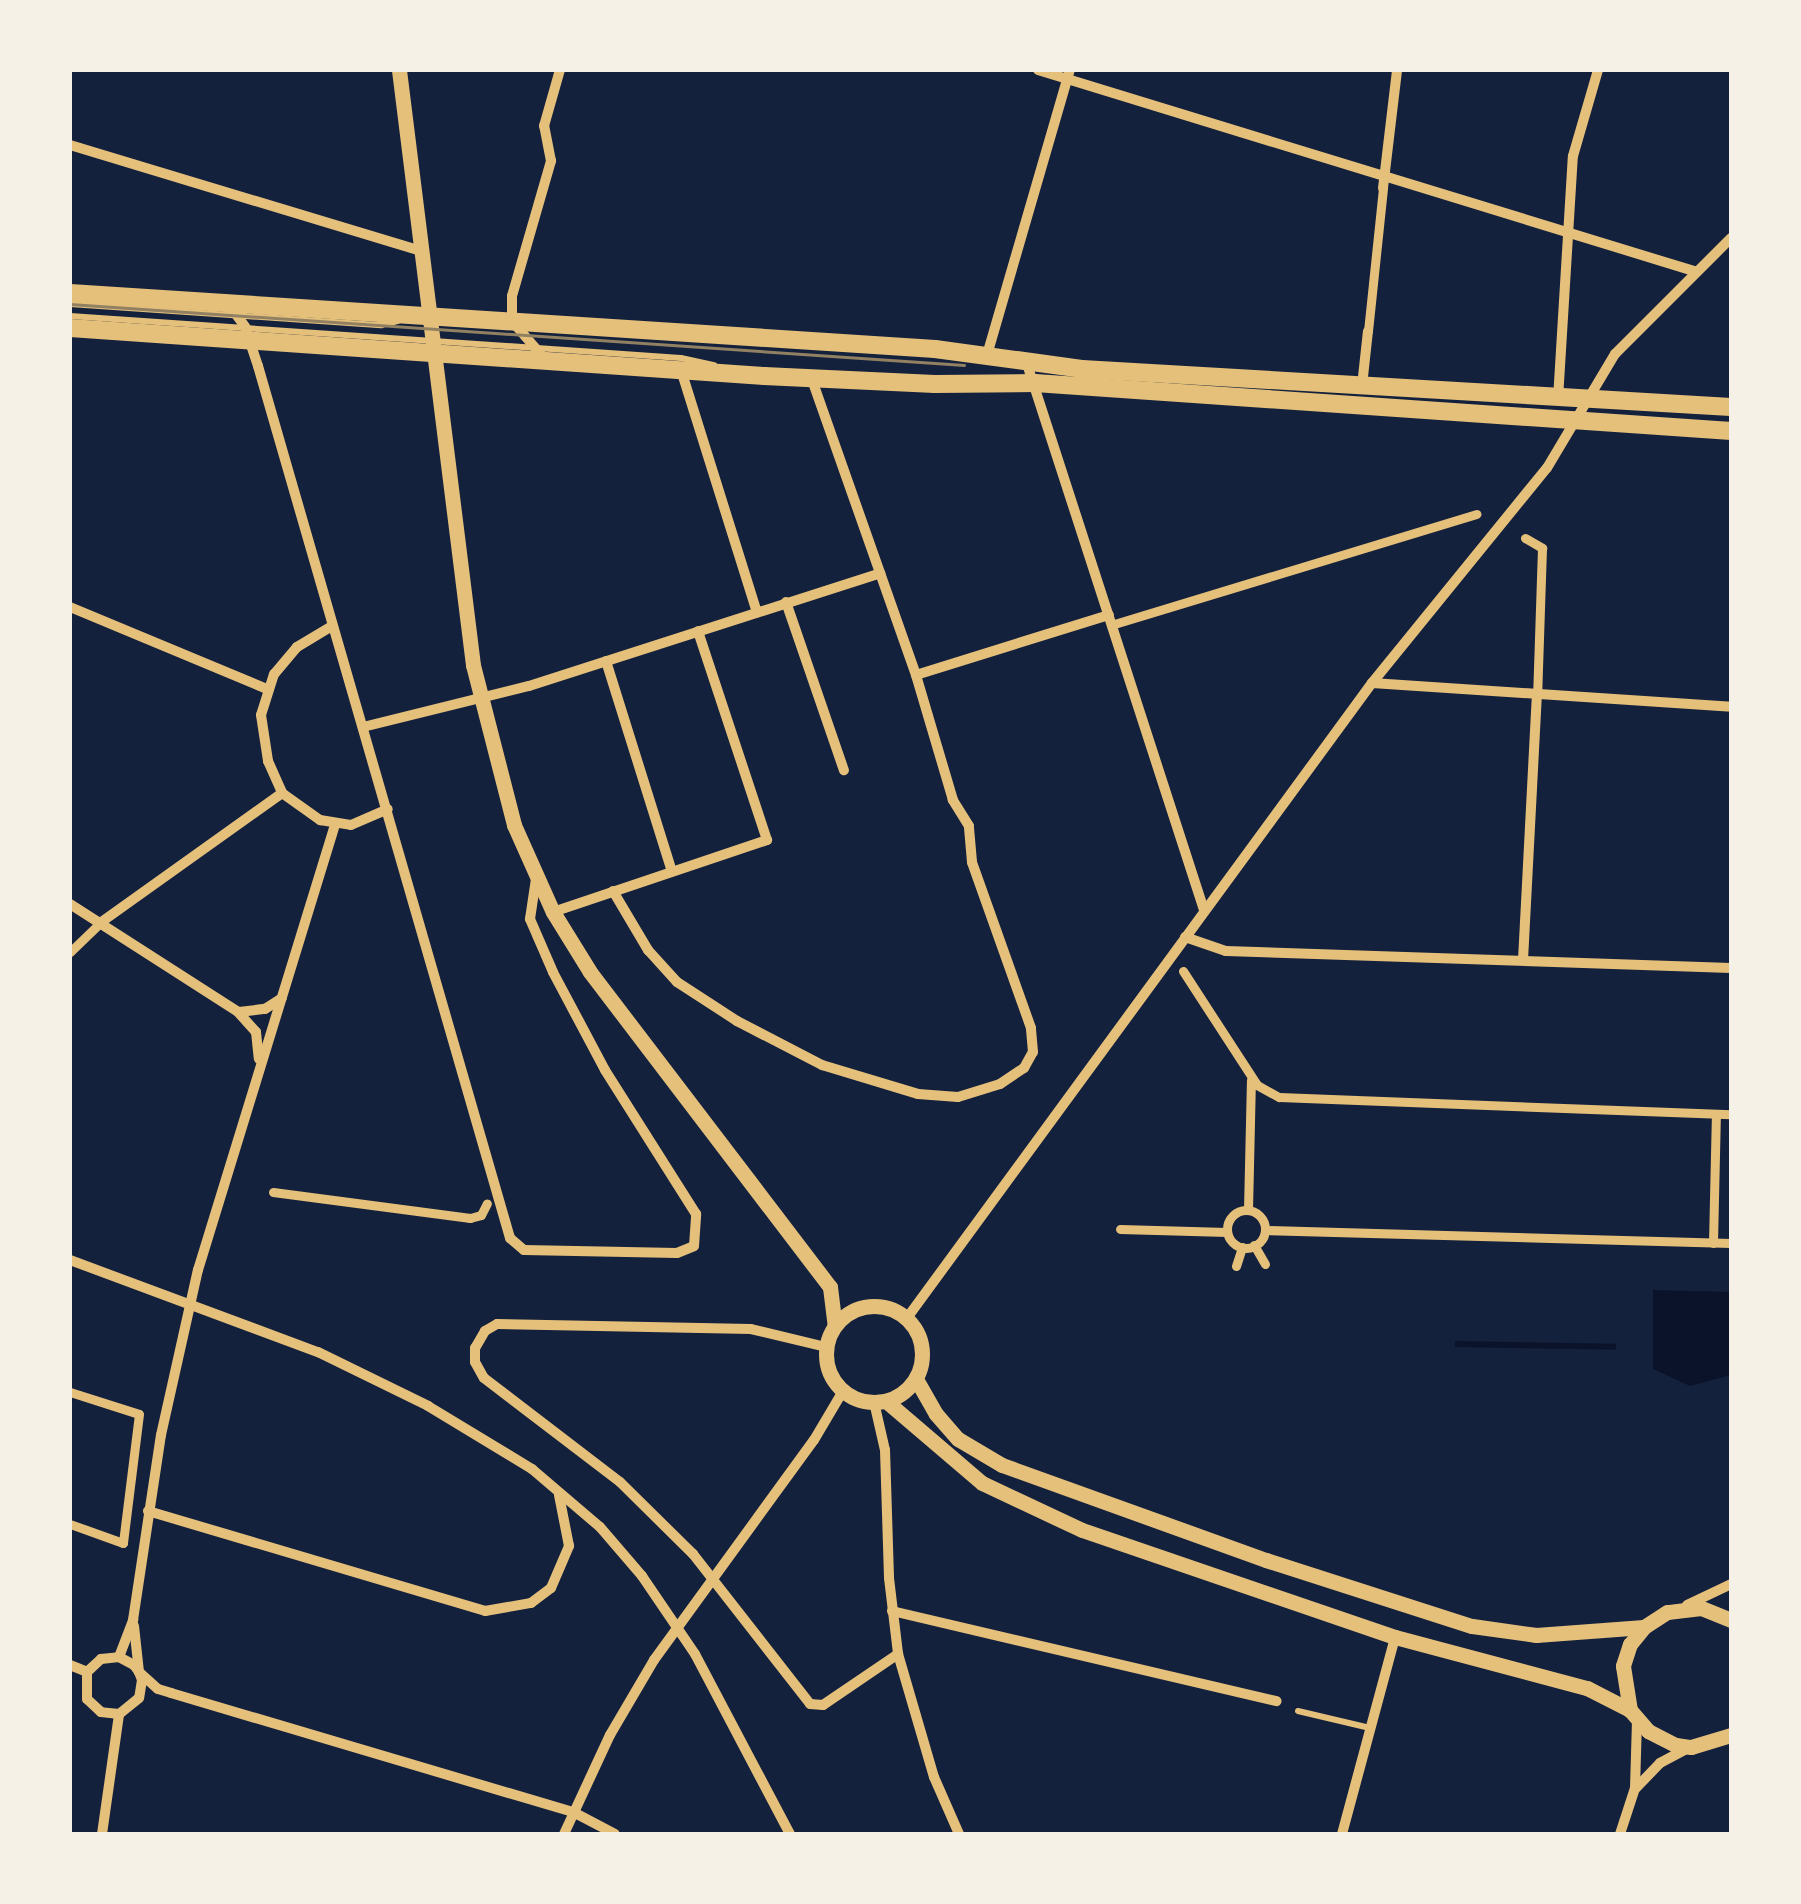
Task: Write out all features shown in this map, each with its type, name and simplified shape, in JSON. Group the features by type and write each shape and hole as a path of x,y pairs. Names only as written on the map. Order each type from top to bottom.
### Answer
{"main road":[{"path":"70,293 232,308 512,321 987,355 1027,364 1731,407"},
{"path":"70,328 248,334 738,374 1035,383 1731,430"}],"street":[{"path":"399,70 424,251 426,316 436,347 480,698 500,781 536,878 590,972 830,1287 907,1318 923,1351 916,1379 936,1414 958,1439 1002,1465 1266,1560 1472,1626 1536,1635 1644,1626 1731,1584"},
{"path":"546,360 531,348 512,321 512,296 551,160 544,126 560,70"},
{"path":"1038,70 1069,75 1384,182 1567,230 1696,272"},
{"path":"1362,386 1398,70"},
{"path":"1556,450 1567,230 1577,133 1598,70"},
{"path":"987,355 1069,75"},
{"path":"70,145 424,251"},
{"path":"907,1318 1372,683 1500,528 1578,420 1614,354 1731,238"},
{"path":"232,308 248,334 510,1238 524,1250 676,1254 694,1246 698,1232 696,1214 605,1070 553,972 530,919 536,878"},
{"path":"1027,364 1204,910"},
{"path":"680,370 757,612"},
{"path":"613,892 648,950 678,982 737,1021 822,1065 918,1094 958,1097 1000,1084 1024,1068 1033,1052 1032,1028 972,862 969,826 953,800 916,675 812,378"},
{"path":"916,675 1477,514"},
{"path":"1523,960 1542,548 1525,538"},
{"path":"363,727 606,661 880,573"},
{"path":"786,602 844,770"},
{"path":"70,607 267,690"},
{"path":"332,626 297,647 267,690 261,715 263,735 282,792 320,820 335,825 367,822 388,809"},
{"path":"553,912 767,840 698,631"},
{"path":"606,661 672,871"},
{"path":"1372,683 1731,708"},
{"path":"70,952 100,923 282,792"},
{"path":"119,1657 133,1620 148,1511 190,1303 259,1060 268,1048 335,825"},
{"path":"70,904 238,1012 256,1032 259,1060"},
{"path":"1185,937 1226,951 1731,968"},
{"path":"1182,971 1251,1077 1279,1097 1731,1114"},
{"path":"238,1012 265,1009 282,998"},
{"path":"1248,1210 1251,1077"},
{"path":"1712,1243 1716,1114"},
{"path":"273,1192 470,1218 481,1215 487,1203"},
{"path":"1227,1232 1234,1214 1248,1210 1261,1218 1264,1230 1254,1246"},
{"path":"1120,1229 1227,1232 1242,1247 1254,1246"},
{"path":"1264,1230 1731,1243"},
{"path":"1254,1246 1265,1264"},
{"path":"1236,1266 1242,1247"},
{"path":"70,1260 318,1352 428,1406 518,1460 600,1527 657,1598 702,1666 790,1834"},
{"path":"830,1287 835,1326"},
{"path":"869,1305 846,1314 835,1326 826,1347 826,1363 843,1391 880,1401 982,1483 1032,1508 1230,1583 1395,1636 1587,1688 1633,1715 1661,1740 1691,1747"},
{"path":"826,1347 751,1330 497,1324 485,1331 474,1348 475,1362 484,1378 658,1516 694,1554 810,1704 823,1704 898,1654"},
{"path":"880,1401 916,1379"},
{"path":"564,1834 610,1736 654,1660 843,1391"},
{"path":"70,1392 139,1414 123,1543 70,1524"},
{"path":"880,1401 898,1654 934,1776 959,1834"},
{"path":"148,1511 484,1612 530,1604 551,1588 569,1546 559,1494"},
{"path":"1680,1608 1700,1608 1731,1620"},
{"path":"892,1611 1277,1701"},
{"path":"133,1620 139,1672 140,1698 119,1714 101,1712 87,1699 87,1672 100,1659 119,1657 139,1672 171,1693 576,1814 615,1834"},
{"path":"1620,1833 1636,1788 1633,1715 1623,1666 1630,1644 1644,1626"},
{"path":"1342,1834 1395,1636"},
{"path":"70,1665 87,1672"},
{"path":"102,1834 119,1714"},
{"path":"1636,1788 1660,1763 1691,1747 1731,1734"}],"lane":[{"path":"70,304 232,308"},
{"path":"70,316 248,334"},
{"path":"436,347 531,348 694,358 738,374"},
{"path":"1298,1711 1370,1728"}],"water":[{"path":"1653,1290 1731,1292 1731,1375 1690,1386 1653,1369"},
{"path":"1455,1341 1616,1344 1616,1350 1455,1347"}],"tram line":[{"path":"70,304 964,365"}]}
